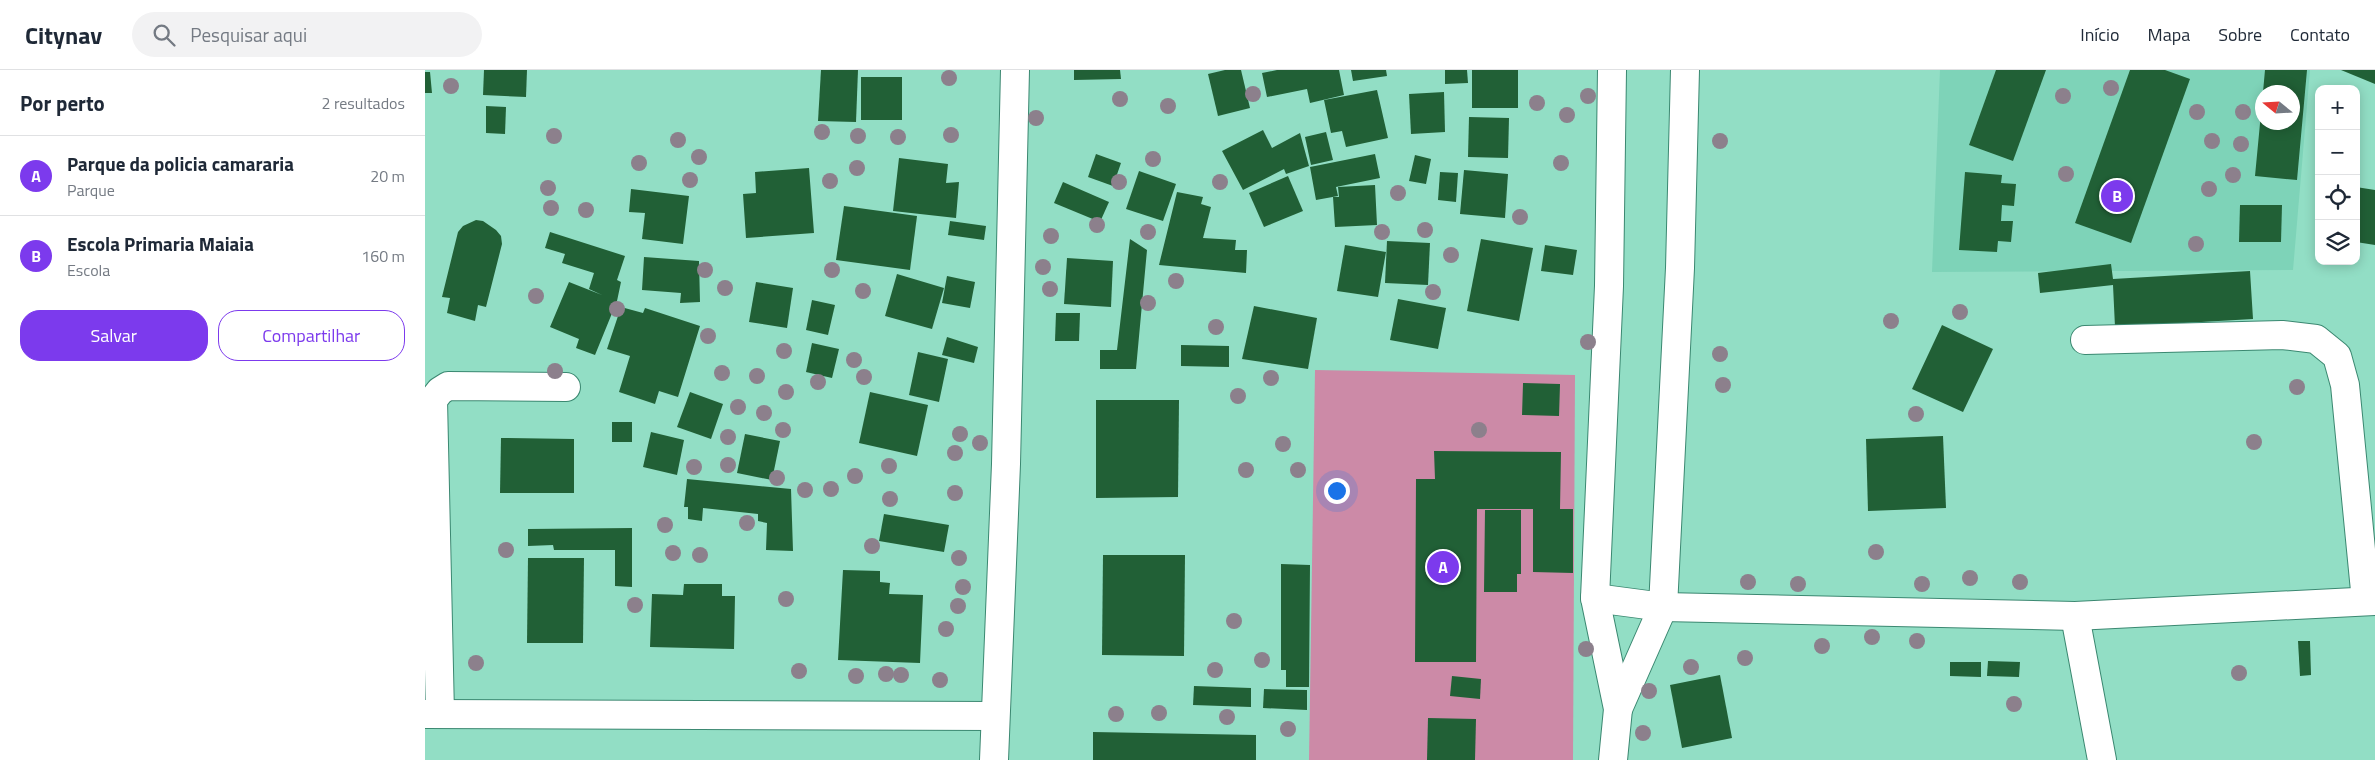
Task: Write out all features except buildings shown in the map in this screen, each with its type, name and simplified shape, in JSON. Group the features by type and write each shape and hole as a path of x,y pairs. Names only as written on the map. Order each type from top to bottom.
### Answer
{"street":[{"path":"994,760 1006,464 1015,70"},
{"path":"1612,70 1609,286 1595,598 1618,709 1613,760"},
{"path":"1618,709 1663,607 1680,277 1685,70"},
{"path":"1595,598 1663,607 2075,616 2370,601 2345,385 2337,356 2316,339 2282,335 2085,340"},
{"path":"566,387 449,386 439,391 433,400 433,714 995,716"},
{"path":"2075,616 2101,760"}],"shaded area":[{"path":"1940,70 2310,70 2293,270 1932,272"},
{"path":"1315,370 1575,375 1573,760 1309,760"}],"place":[{"name":"Escola Primaria Maiaia","path":"2117,196"},
{"name":"Parque da policia camararia","path":"1443,567"}]}
